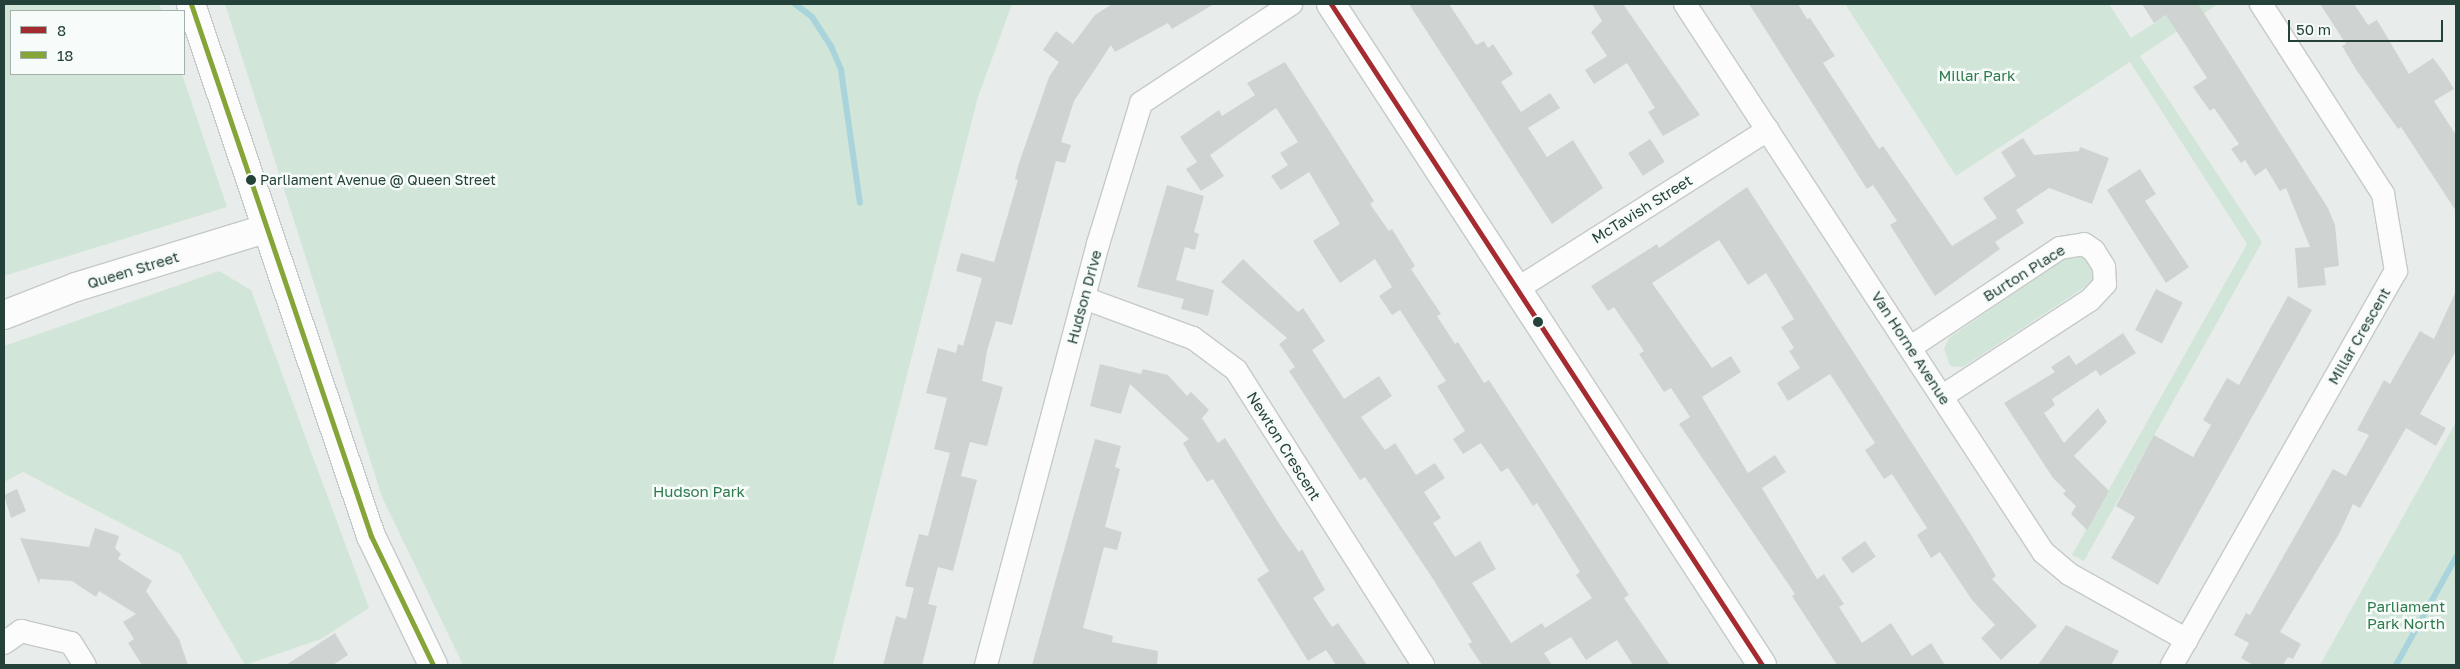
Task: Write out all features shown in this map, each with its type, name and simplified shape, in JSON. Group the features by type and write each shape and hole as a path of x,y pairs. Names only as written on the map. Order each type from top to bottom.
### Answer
{"street":[{"path":"191,4 265,229 371,536 432,665"},
{"name":"Hudson Drive","path":"986,665 1084,298 1141,103 1291,4"},
{"path":"1332,4 1762,665"},
{"name":"Van Horne Avenue","path":"1685,4 1911,346 2043,552 2069,574 2187,640"},
{"name":"Millar Crescent","path":"2172,665 2396,271 2382,194 2260,4"},
{"name":"McTavish Street","path":"1518,289 1768,130"},
{"name":"Queen Street","path":"4,315 76,287 265,229"},
{"name":"Burton Place","path":"1911,346 2060,248 2084,244 2094,251 2104,267 2105,284 2090,300 1943,396"},
{"name":"Newton Crescent","path":"1084,298 1193,338 1236,370 1423,665"},
{"path":"4,643 21,631 71,643 85,665"}],"green space":[{"path":"4,4 159,4 162,10 10,10 10,75 182,75 227,207 4,276"},
{"name":"Hudson Park","path":"225,4 1012,4 978,97 833,665 463,665 382,497"},
{"name":"Millar Park","path":"1845,4 2109,4 2131,38 2184,4 2218,4 2140,56 2262,242 2084,561 2072,555 2247,244 2130,62 1956,176"},
{"path":"2076,251 2097,264 2094,281 1963,367 1950,366 1944,349 1949,338"},
{"path":"219,271 251,290 369,608 321,639 245,665 180,554 23,472 4,482 4,346"},
{"name":"Parliament Park North","path":"2456,422 2456,665 2320,665"}],"building":[{"path":"1112,4 1214,4 1172,29 1168,23 1115,52 1111,45 1074,101 1061,142 1071,145 1065,163 1056,161 1012,325 996,321 987,351 982,381 1003,387 987,446 970,442 961,476 977,480 953,571 938,567 928,604 937,606 922,665 883,665 896,616 906,619 914,588 905,586 919,534 928,536 950,453 934,449 947,398 926,393 938,348 956,353 958,344 963,346 982,278 956,271 961,253 994,262 1018,180 1015,179 1019,163 1049,77 1059,62 1043,50 1056,31 1073,44 1095,15"},
{"path":"1409,4 1449,4 1476,45 1484,41 1488,48 1493,44 1513,74 1501,82 1521,112 1550,93 1560,108 1528,128 1547,157 1573,140 1603,188 1552,224"},
{"path":"1592,4 1623,4 1700,115 1663,136 1648,112 1655,108 1627,63 1594,84 1585,70 1607,56 1591,32 1602,21"},
{"path":"1749,4 1798,4 1807,19 1810,18 1835,56 1823,63 1879,149 1883,146 1952,246 1997,218 1983,198 2016,176 2001,152 2023,138 2034,155 2079,151 2080,147 2109,158 2092,204 2049,188 2016,210 2024,223 1995,242 2000,249 1935,296 1890,225 1897,221 1873,185 1867,189"},
{"path":"2142,4 2198,4 2328,208 2335,225 2339,266 2324,268 2326,285 2298,288 2295,248 2310,247 2286,188 2280,191 2266,168 2255,176 2245,160 2241,163 2231,149 2239,144 2214,108 2210,111 2193,87 2207,78 2166,15 2154,23"},
{"path":"2320,4 2354,4 2368,25 2377,20 2409,74 2433,58 2445,74 2454,89 2434,101 2456,135 2456,211 2401,127 2398,129 2357,71 2342,46 2346,44"},
{"path":"1285,62 1374,201 1370,204 1389,231 1392,229 1415,266 1411,269 1441,314 1437,316 1455,344 1458,342 1484,383 1489,380 1629,595 1624,598 1670,665 1633,665 1617,640 1586,660 1571,637 1544,653 1552,665 1482,665 1468,644 1472,642 1433,579 1365,477 1360,480 1289,371 1295,367 1279,344 1287,338 1221,282 1243,259 1298,312 1303,308 1325,341 1312,350 1344,399 1379,376 1392,396 1361,417 1385,450 1395,443 1416,475 1435,463 1445,478 1424,492 1441,518 1433,523 1455,557 1480,541 1496,569 1472,583 1511,643 1542,623 1545,628 1592,598 1576,575 1580,572 1537,503 1533,506 1508,468 1501,472 1481,443 1463,454 1453,439 1465,431 1437,386 1446,381 1400,310 1392,315 1379,296 1392,287 1375,259 1340,283 1327,263 1313,241 1340,224 1309,172 1281,190 1271,176 1288,165 1280,153 1298,142 1276,108 1210,155 1224,176 1201,191 1186,169 1197,162 1180,137 1219,110 1222,116 1255,95 1247,83"},
{"path":"1650,139 1665,162 1643,176 1628,153"},
{"path":"2140,169 2156,194 2145,201 2189,267 2166,283 2107,190"},
{"path":"1167,185 1204,196 1194,232 1199,234 1195,250 1185,247 1176,280 1214,290 1208,316 1181,309 1184,299 1137,287"},
{"path":"1747,187 1970,533 1996,576 1992,579 2037,626 2001,660 1981,638 1995,625 1972,600 1940,552 1931,558 1917,535 1927,528 1892,474 1884,479 1865,450 1875,443 1830,374 1788,401 1777,383 1800,368 1789,351 1794,348 1781,327 1794,319 1766,273 1748,285 1719,240 1652,283 1712,368 1731,356 1741,372 1702,397 1748,473 1775,455 1786,472 1762,488 1817,579 1824,574 1844,604 1839,607 1862,643 1891,623 1912,656 1931,643 1945,665 1837,665 1792,596 1795,594 1679,424 1690,417 1671,388 1664,392 1639,354 1644,351 1614,307 1608,311 1591,286 1657,244 1659,248"},
{"path":"2156,289 2183,303 2162,344 2135,330"},
{"path":"2456,291 2456,351 2420,414 2446,428 2436,446 2406,428 2360,508 2353,504 2339,534 2280,632 2301,644 2293,659 2288,657 2283,665 2253,665 2241,658 2249,643 2234,635 2246,613 2250,615 2333,469 2346,476 2369,435 2357,430 2384,380 2390,384 2420,331 2434,339"},
{"path":"2288,296 2312,310 2158,585 2111,558 2135,517 2116,506 2154,435 2193,457 2211,425 2203,420 2227,378 2239,385"},
{"path":"2123,333 2136,353 2100,376 2096,370 2052,399 2055,405 2044,413 2064,443 2098,408 2107,422 2074,456 2109,491 2087,530 2071,514 2076,506 2063,494 2066,491 2053,478 2004,403 2055,372 2051,367 2069,355 2076,365"},
{"path":"1100,364 1141,374 1143,369 1168,375 1187,396 1191,392 1209,410 1202,418 1218,443 1225,438 1280,525 1299,552 1302,549 1325,590 1313,598 1332,627 1338,623 1367,665 1336,665 1326,650 1308,661 1257,579 1269,571 1213,479 1207,482 1192,459 1183,443 1189,439 1130,384 1121,414 1090,406"},
{"path":"1095,439 1121,446 1115,467 1120,469 1105,527 1122,532 1117,550 1104,547 1083,628 1113,636 1112,642 1158,651 1157,665 1032,665"},
{"path":"17,489 26,511 11,518 4,495"},
{"path":"95,528 119,536 115,548 121,554 118,559 152,581 146,591 179,639 188,665 142,665 128,643 134,639 123,622 136,614 99,591 96,597 72,581 40,579 39,584 20,538 89,547"},
{"path":"1865,541 1876,557 1852,573 1841,558"},
{"path":"2066,625 2119,651 2111,665 2038,665"},
{"path":"335,633 348,655 333,665 286,665"}],"waterway":[{"path":"795,4 812,17 831,46 841,70 860,203"},
{"path":"2396,665 2456,557"}],"transit line":[{"name":"18","path":"191,4 371,536 433,665"},
{"name":"8","path":"1331,4 1762,665"}],"place":[{"name":"Parliament Avenue @ Queen Street","path":"251,180"}]}
